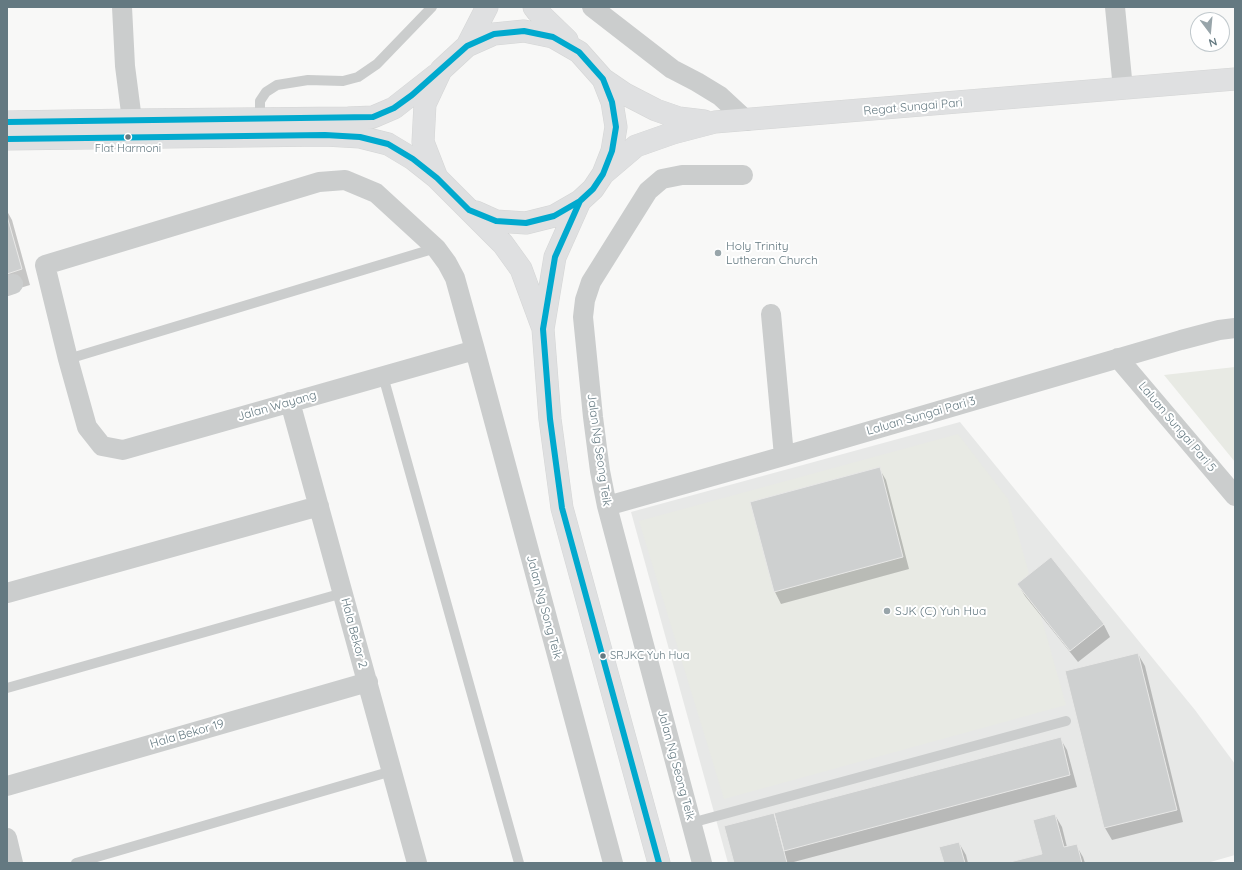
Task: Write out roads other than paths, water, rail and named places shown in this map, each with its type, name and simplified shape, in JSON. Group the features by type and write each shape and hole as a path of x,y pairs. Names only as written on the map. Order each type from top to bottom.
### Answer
{"main road":[{"path":"467,46 487,7"},
{"path":"534,7 579,52 603,79 625,94 656,110 679,118 715,122"},
{"path":"7,138 260,119 373,117 394,108 441,70 467,46 494,34 524,31 553,37 579,52"},
{"path":"436,178 423,142 425,104 441,70"},
{"path":"469,210 496,221 526,223 554,216 580,202 593,189 603,174 612,151 616,127 612,102 603,79"},
{"name":"Regat Sungai Pari","path":"603,174 636,146 673,133 715,122 747,121 1235,80"},
{"path":"7,122 360,137 388,144 413,159 436,178 504,244 521,269 543,329"},
{"path":"580,202 555,257 543,329 550,419 562,508 659,863"}],"street":[{"path":"122,7 125,66 131,128"},
{"path":"592,7 672,69 720,96 747,121"},
{"path":"1115,7 1123,89"},
{"name":"Jalan Ng Seong Teik","path":"702,863 607,506 600,471 594,424 583,317 585,300 591,282 648,191 662,179 682,174 743,175"},
{"name":"Jalan Ng Song Teik","path":"68,359 45,265 318,182 345,180 376,193 436,248 447,262 455,278 613,863"},
{"path":"771,314 784,456"},
{"name":"Laluan Sungai Pari 3","path":"607,506 1181,340 1219,330 1235,328"},
{"name":"Jalan Wayang","path":"68,359 87,427 102,446 123,450 475,350"},
{"name":"Laluan Sungai Pari 5","path":"1118,358 1235,496"},
{"name":"Hala Bekor 2","path":"290,402 368,682 416,863"},
{"path":"7,593 319,506"},
{"name":"Hala Bekor 19","path":"7,786 368,682"},
{"path":"7,838 13,863"}],"lane":[{"path":"260,119 260,101 266,92 277,85 308,80 342,81 358,77 377,64 432,7"},
{"path":"68,359 436,248"},
{"path":"383,376 519,863"},
{"path":"7,688 343,593"},
{"path":"691,822 1066,721"},
{"path":"76,863 392,771"}],"place":[{"name":"Flat Harmoni","path":"128,137"},
{"name":"Holy Trinity Lutheran Church","path":"718,253"},
{"name":"SJK (C) Yuh Hua","path":"887,611"},
{"name":"SRJKC Yuh Hua","path":"603,656"}]}
